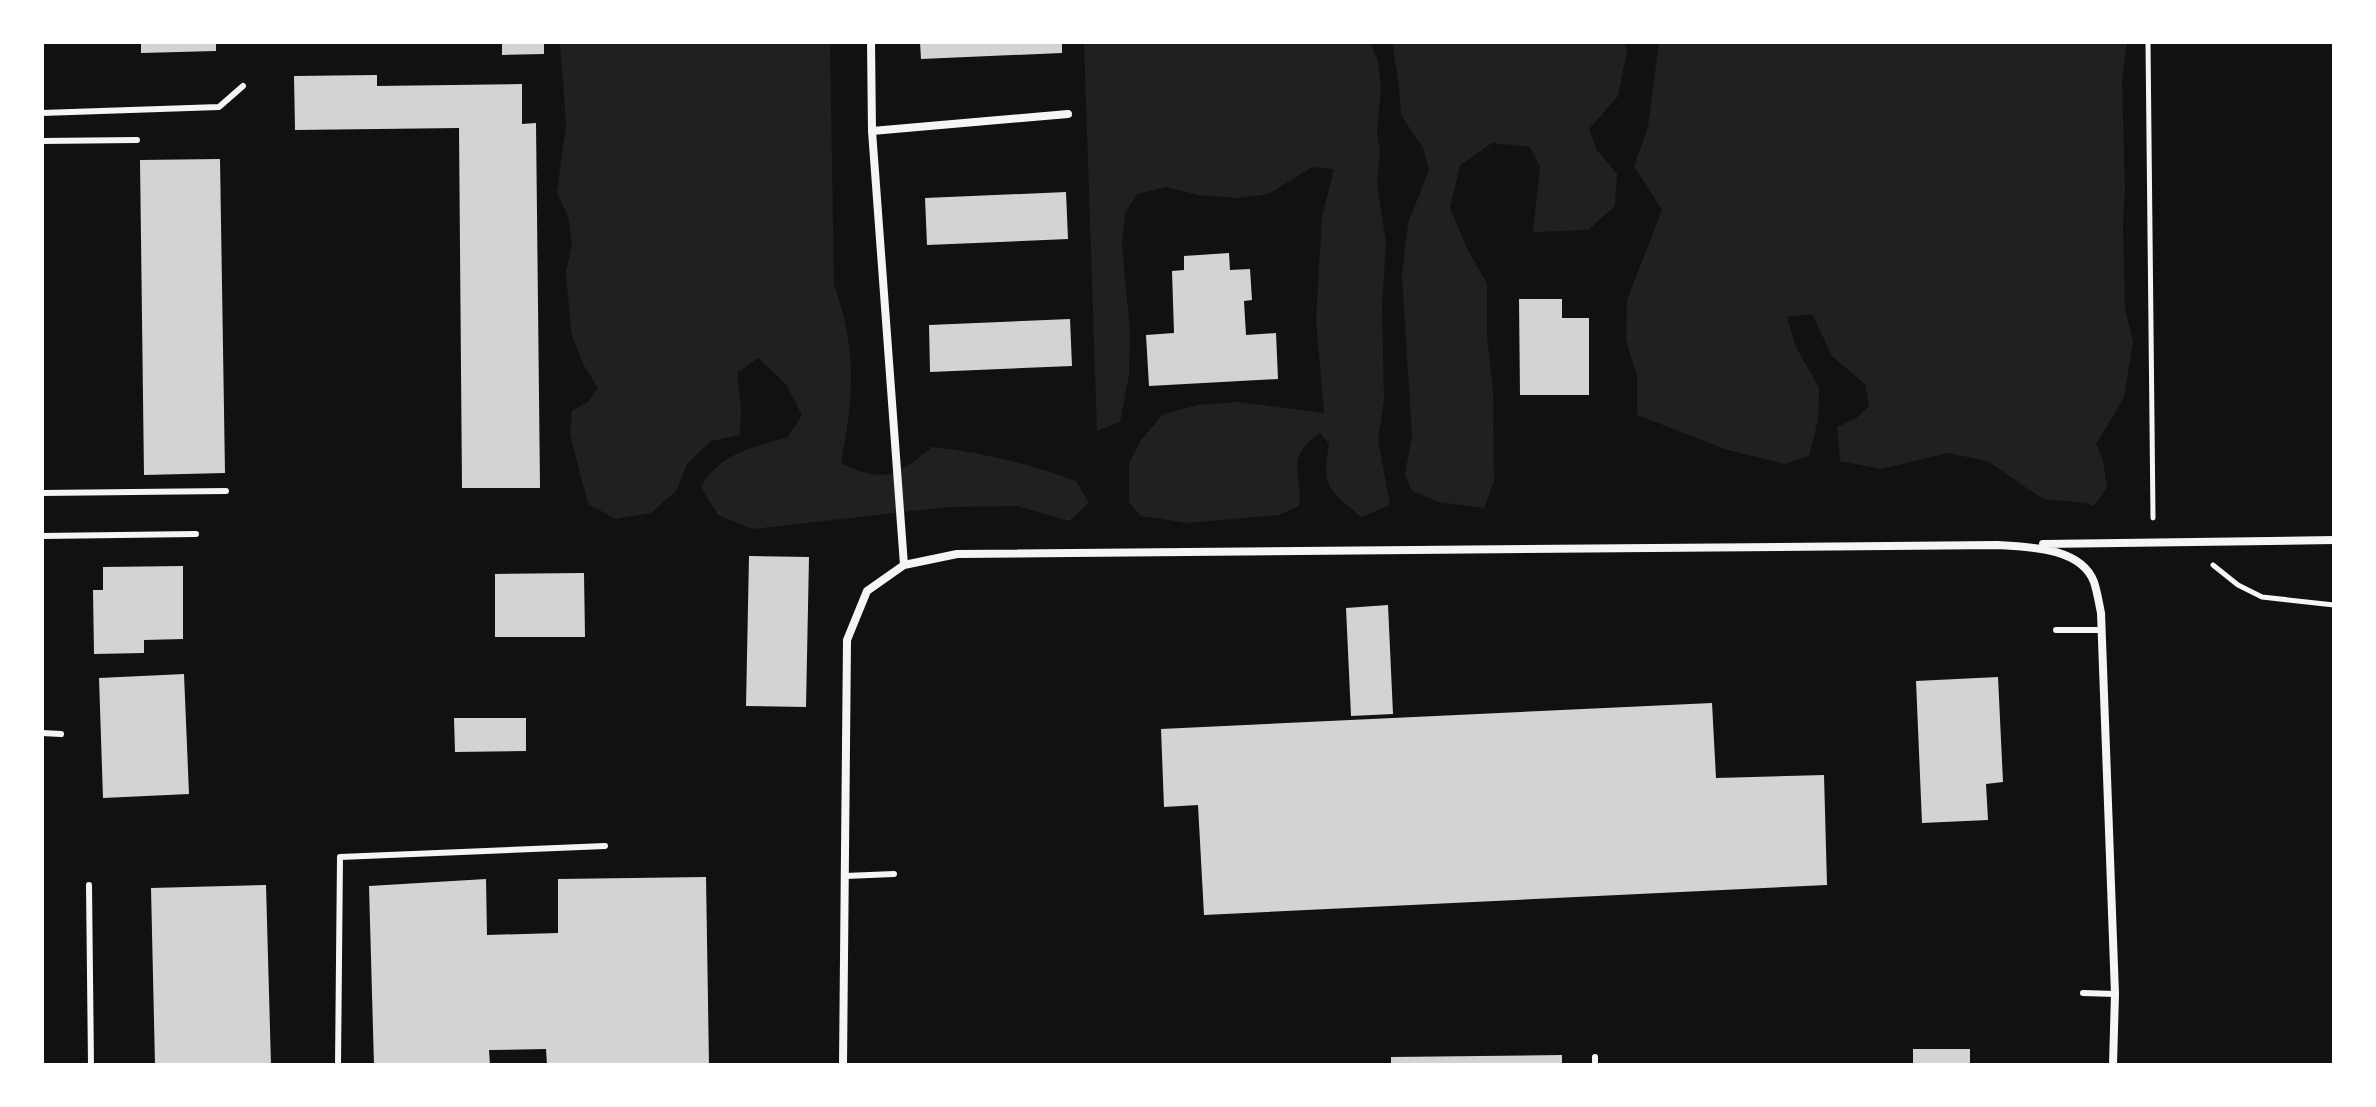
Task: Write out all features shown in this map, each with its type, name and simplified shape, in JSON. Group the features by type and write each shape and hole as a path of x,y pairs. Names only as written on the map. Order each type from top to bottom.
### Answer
{"street":[{"path":"871,42 872,131 904,565"},
{"path":"872,131 1068,114"},
{"path":"843,1065 847,640 867,591 904,565 957,554 2334,540"},
{"path":"1998,545 2043,547 2072,558 2093,578 2101,613 2115,994 2113,1065"}],"lane":[{"path":"42,113 219,107 243,86"},
{"path":"42,141 137,140"},
{"path":"42,493 226,491"},
{"path":"42,536 196,534"},
{"path":"2056,630 2102,630"},
{"path":"42,733 61,734"},
{"path":"338,1065 340,857 605,846"},
{"path":"845,876 894,874"},
{"path":"89,885 91,1065"},
{"path":"2083,993 2115,994"}],"path":[{"path":"2148,42 2154,523"},
{"path":"2182,542 2238,585 2262,597 2334,605"}],"shaded area":[{"path":"560,42 830,42 834,284 847,331 851,373 849,415 841,463 879,475 909,465 932,447 969,452 1023,464 1076,481 1089,503 1069,521 1017,506 948,507 752,529 718,515 701,488 707,477 737,454 787,438 802,415 786,384 758,358 737,373 740,435 711,441 687,464 676,491 651,513 616,519 588,504 570,434 572,411 588,402 598,388 583,364 571,333 566,272 572,244 568,216 557,193 566,124"},
{"path":"1084,42 1370,42 1378,60 1381,87 1377,183 1386,243 1382,306 1384,402 1378,439 1390,505 1361,517 1335,493 1327,479 1329,444 1320,433 1299,457 1299,506 1279,515 1188,523 1141,516 1129,502 1129,463 1141,440 1163,414 1198,405 1239,402 1324,413 1316,321 1322,216 1334,169 1312,167 1269,194 1239,198 1199,195 1166,187 1137,194 1125,214 1122,246 1130,330 1129,375 1120,422 1097,431"},
{"path":"1392,42 1625,42 1627,51 1618,96 1589,129 1597,150 1617,174 1615,206 1588,230 1533,232 1540,167 1530,147 1492,143 1460,165 1450,208 1487,284 1494,481 1484,508 1439,502 1412,491 1405,475 1412,435 1402,276 1408,223 1429,170 1423,148 1401,115"},
{"path":"1659,42 2127,42 2122,80 2123,224 2125,308 2133,342 2124,398 2096,444 2103,461 2107,488 2094,506 2043,499 1987,461 1948,453 1881,469 1840,461 1837,427 1855,419 1869,406 1865,384 1832,356 1812,314 1787,317 1796,347 1819,388 1818,420 1809,456 1785,464 1728,450 1637,415 1637,376 1626,340 1627,300 1662,210 1634,166 1648,127"}],"building":[{"path":"141,42 216,42 216,51 141,53"},
{"path":"502,42 544,42 544,54 502,55"},
{"path":"920,42 1062,42 1062,53 921,59"},
{"path":"377,75 377,86 522,84 522,124 536,123 540,488 462,488 459,128 295,130 294,76"},
{"path":"220,159 225,473 144,475 140,160"},
{"path":"1066,192 1068,239 927,245 925,198"},
{"path":"1229,253 1230,270 1250,269 1252,300 1244,301 1246,335 1276,333 1278,379 1149,386 1146,335 1174,333 1172,271 1184,270 1184,256"},
{"path":"1519,299 1562,299 1562,318 1589,318 1589,395 1520,395"},
{"path":"1070,319 1072,366 930,372 929,325"},
{"path":"749,556 809,557 806,707 746,706"},
{"path":"183,566 183,639 144,640 144,653 94,654 93,590 103,590 103,567"},
{"path":"584,573 585,637 495,637 495,574"},
{"path":"1388,605 1393,714 1351,716 1346,608"},
{"path":"184,674 189,794 103,798 99,678"},
{"path":"1998,677 2003,782 1986,784 1988,820 1922,823 1916,681"},
{"path":"1712,703 1716,778 1824,775 1827,885 1204,915 1198,805 1164,807 1161,729"},
{"path":"454,718 526,718 526,751 455,752"},
{"path":"706,877 709,1065 547,1065 546,1049 489,1050 490,1065 374,1065 369,886 486,879 487,935 558,933 558,879"},
{"path":"266,885 271,1065 155,1065 151,888"},
{"path":"1913,1049 1970,1049 1970,1065 1913,1065"},
{"path":"1562,1055 1562,1065 1391,1065 1391,1057"}]}
